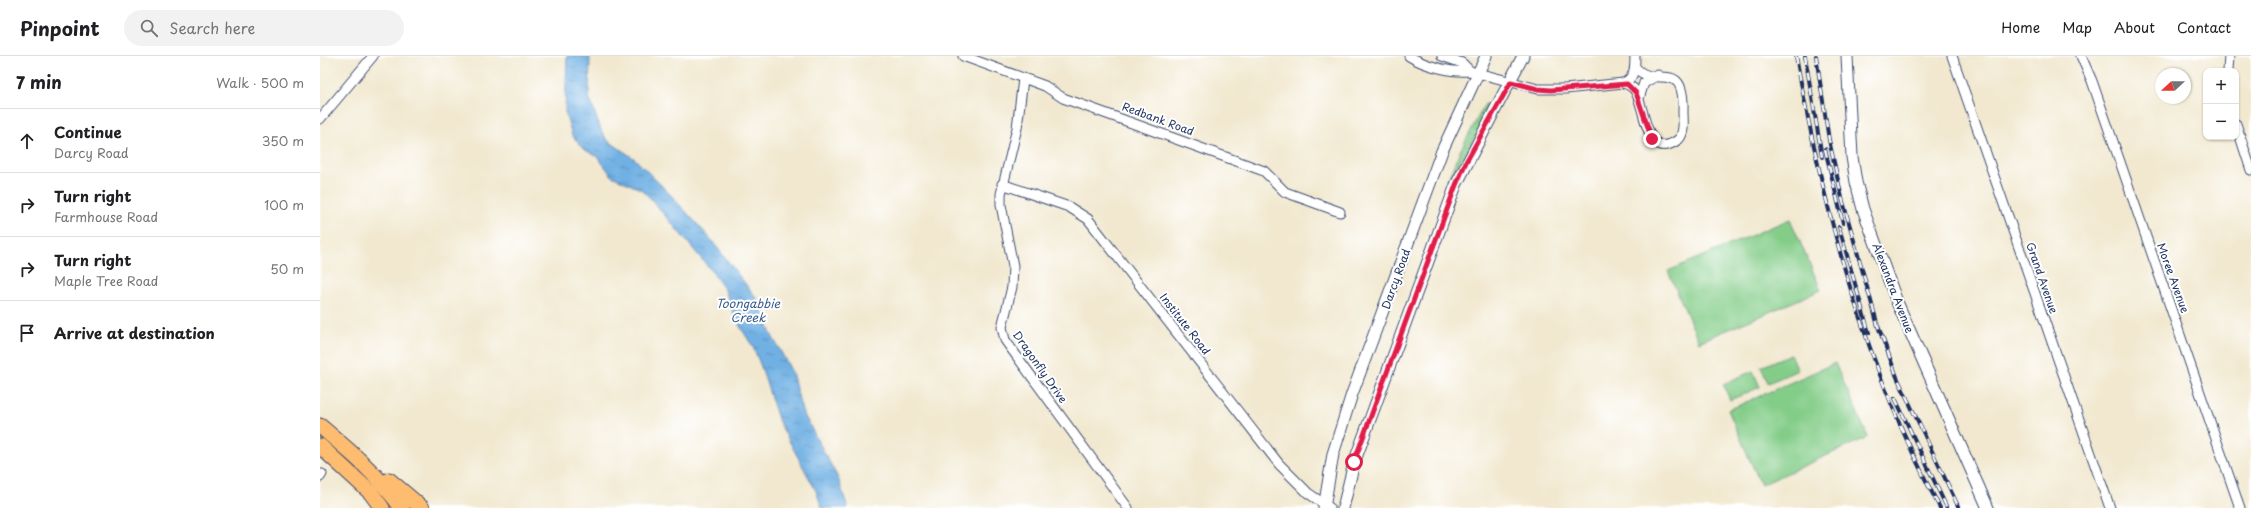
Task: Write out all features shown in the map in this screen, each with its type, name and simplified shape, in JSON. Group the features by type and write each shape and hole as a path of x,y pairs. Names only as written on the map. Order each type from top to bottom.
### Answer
{"highway":[{"path":"320,426 364,464 382,482 402,508"},
{"path":"320,446 371,493 382,508"},
{"path":"364,464 387,479 422,508"}],"street":[{"path":"320,119 373,56"},
{"name":"Redbank Road","path":"963,56 1045,86 1063,98 1264,171 1285,192 1340,212"},
{"path":"1409,56 1416,60 1459,72 1475,72 1538,89 1551,90 1623,83 1630,79 1635,67 1635,56"},
{"path":"1442,56 1462,63 1475,72"},
{"name":"Darcy Road","path":"1325,507 1333,454 1352,394 1442,151 1475,72 1486,56"},
{"path":"1343,508 1361,443 1453,191 1466,162 1511,82 1523,56"},
{"name":"Alexandra Avenue","path":"1847,56 1852,157 1856,182 1863,209 1897,302 1988,508"},
{"name":"Grand Avenue","path":"1952,56 2110,508"},
{"name":"Moree Avenue","path":"2081,56 2092,81 2240,508"},
{"path":"2228,68 2229,56"},
{"path":"1623,83 1634,89 1639,98 1652,139 1660,144 1666,144 1679,139 1682,130 1683,88 1676,79 1671,76 1643,73 1635,67"},
{"path":"1639,98 1644,83 1658,75"},
{"name":"Dragonfly Drive","path":"1024,79 1017,128 1002,184 1001,205 1013,277 1002,327 1005,340 1128,508"},
{"path":"2239,133 2251,170"},
{"name":"Institute Road","path":"1002,184 1069,207 1088,219 1279,464 1300,486 1325,507"}],"green space":[{"path":"1485,104 1492,108 1457,168 1447,181 1459,153"},
{"path":"1790,219 1821,290 1699,342 1668,271"},
{"path":"1791,354 1798,370 1768,383 1761,367"},
{"path":"1835,363 1868,437 1761,485 1728,410"},
{"path":"1753,371 1760,387 1730,400 1723,384"}],"water":[{"name":"Toongabbie Creek","path":"567,56 590,56 589,97 601,130 607,140 635,159 667,191 709,237 758,300 771,334 792,372 802,411 838,478 848,508 822,508 816,491 779,422 753,347 736,320 725,290 710,269 642,190 612,176 597,156 583,149 572,135 565,112"}],"railway":[{"path":"1796,56 1820,174 1850,288 1890,399 1913,454 1940,508"},
{"path":"1805,56 1822,157"},
{"path":"1816,56 1829,140 1842,198 1878,326 1897,377 1959,508"},
{"path":"1825,149 1843,223"},
{"path":"1839,227 1869,333"},
{"path":"1895,398 1947,508"}],"route":[{"path":"1354,462 1448,204 1466,162 1511,82 1538,89 1551,90 1623,83 1627,84 1634,89 1639,98 1649,134 1652,139"}]}
